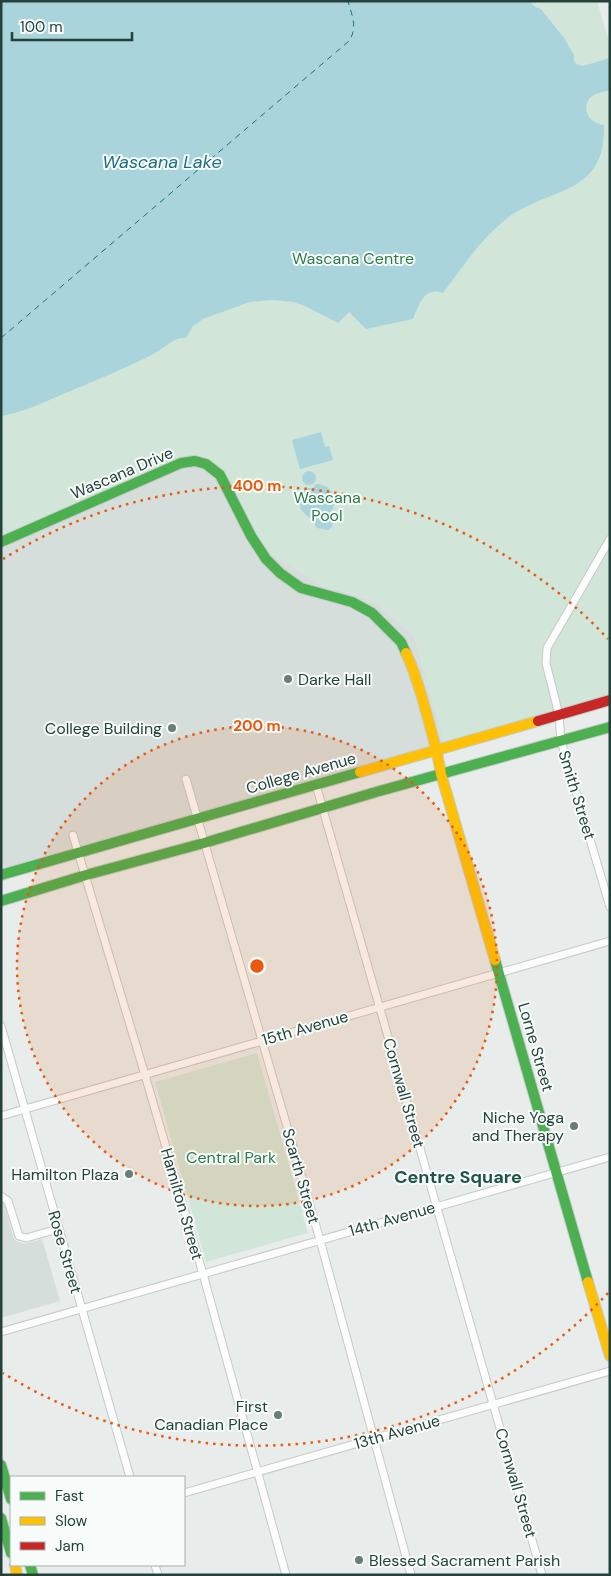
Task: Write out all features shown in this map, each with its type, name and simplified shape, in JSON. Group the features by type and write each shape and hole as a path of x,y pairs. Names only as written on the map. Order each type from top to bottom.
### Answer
{"main road":[{"name":"Wascana Drive","path":"1,542 181,463 194,461 206,464 224,480 251,536 266,559 280,573 301,588 352,602 372,613 401,642 411,662 437,750 442,774"},
{"name":"College Avenue","path":"1,875 610,700"},
{"path":"1,901 86,875 610,727"},
{"name":"Lorne Street","path":"442,774 610,1356"},
{"path":"1,1465 10,1496"},
{"path":"1,1518 7,1543"}],"street":[{"name":"Smith Street","path":"610,539 547,648 546,664 559,715 561,741 610,907"},
{"name":"Scarth Street","path":"186,779 320,1240 411,1575"},
{"name":"Cornwall Street","path":"316,785 542,1575"},
{"name":"Hamilton Street","path":"73,835 203,1274 286,1575"},
{"name":"15th Avenue","path":"1,1116 610,941"},
{"name":"Rose Street","path":"1,1026 130,1476"},
{"name":"14th Avenue","path":"1,1332 610,1157"},
{"path":"1,1196 8,1201 19,1236 26,1238 58,1229"},
{"name":"13th Avenue","path":"185,1492 610,1371"}],"shaded area":[{"path":"180,465 194,465 206,468 222,487 321,585 372,600 414,635 445,743 1,869 1,546"},
{"path":"4,1203 16,1241 25,1244 42,1239 60,1301 1,1318 1,1204"}],"green space":[{"name":"Wascana Centre","path":"1,1 597,1 610,45 610,694 445,743 414,635 372,600 321,585 246,539 222,487 206,468 195,465 180,465 1,546"},
{"name":"Central Park","path":"257,1053 308,1233 206,1262 155,1082"}],"water":[{"name":"Wascana Lake","path":"1,1 530,1 535,7 541,9 564,38 574,55 576,64 583,66 610,58 610,90 592,96 586,107 588,116 591,119 604,125 602,149 595,166 585,178 571,187 522,209 505,220 487,236 443,293 431,292 423,298 413,319 366,329 349,312 338,323 293,302 272,300 250,302 203,319 193,326 186,338 173,341 152,355 33,407 1,416"},
{"path":"321,432 325,447 329,446 333,460 300,469 292,440"},
{"path":"306,471 312,471 316,478 312,485 306,485 302,481 302,475"},
{"path":"316,484 328,487 334,496 333,506 327,516 333,524 328,530 317,528 315,520 305,514 300,506 299,501 302,492 307,488 313,488"}],"ferry route":[{"path":"1,338 349,41 354,26 348,1"}],"traffic: fast":[{"path":"1,542 181,463 195,461 206,464 220,475 251,536 266,559 280,573 301,588 352,602 372,613 401,642 406,653"},
{"path":"1,901 376,792 610,727"},
{"path":"1,875 360,772"},
{"path":"495,960 588,1282"},
{"path":"1,1465 10,1496"},
{"path":"1,1518 10,1550"},
{"path":"30,1566 33,1575"}],"traffic: slow":[{"path":"406,653 422,697 441,774 495,960"},
{"path":"360,772 538,721"},
{"path":"588,1282 610,1356"},
{"path":"15,1566 17,1575"}],"traffic: jam":[{"path":"538,721 610,700"}],"place":[{"name":"Darke Hall","path":"288,679"},
{"name":"College Building","path":"172,728"},
{"name":"Niche Yoga and Therapy","path":"574,1126"},
{"name":"Hamilton Plaza","path":"129,1174"},
{"name":"First Canadian Place","path":"278,1415"},
{"name":"Blessed Sacrament Parish","path":"359,1560"}],"district":[{"name":"Centre Square","path":"458,1177"}],"park label":[{"name":"Wascana Pool","path":"327,506"}]}
